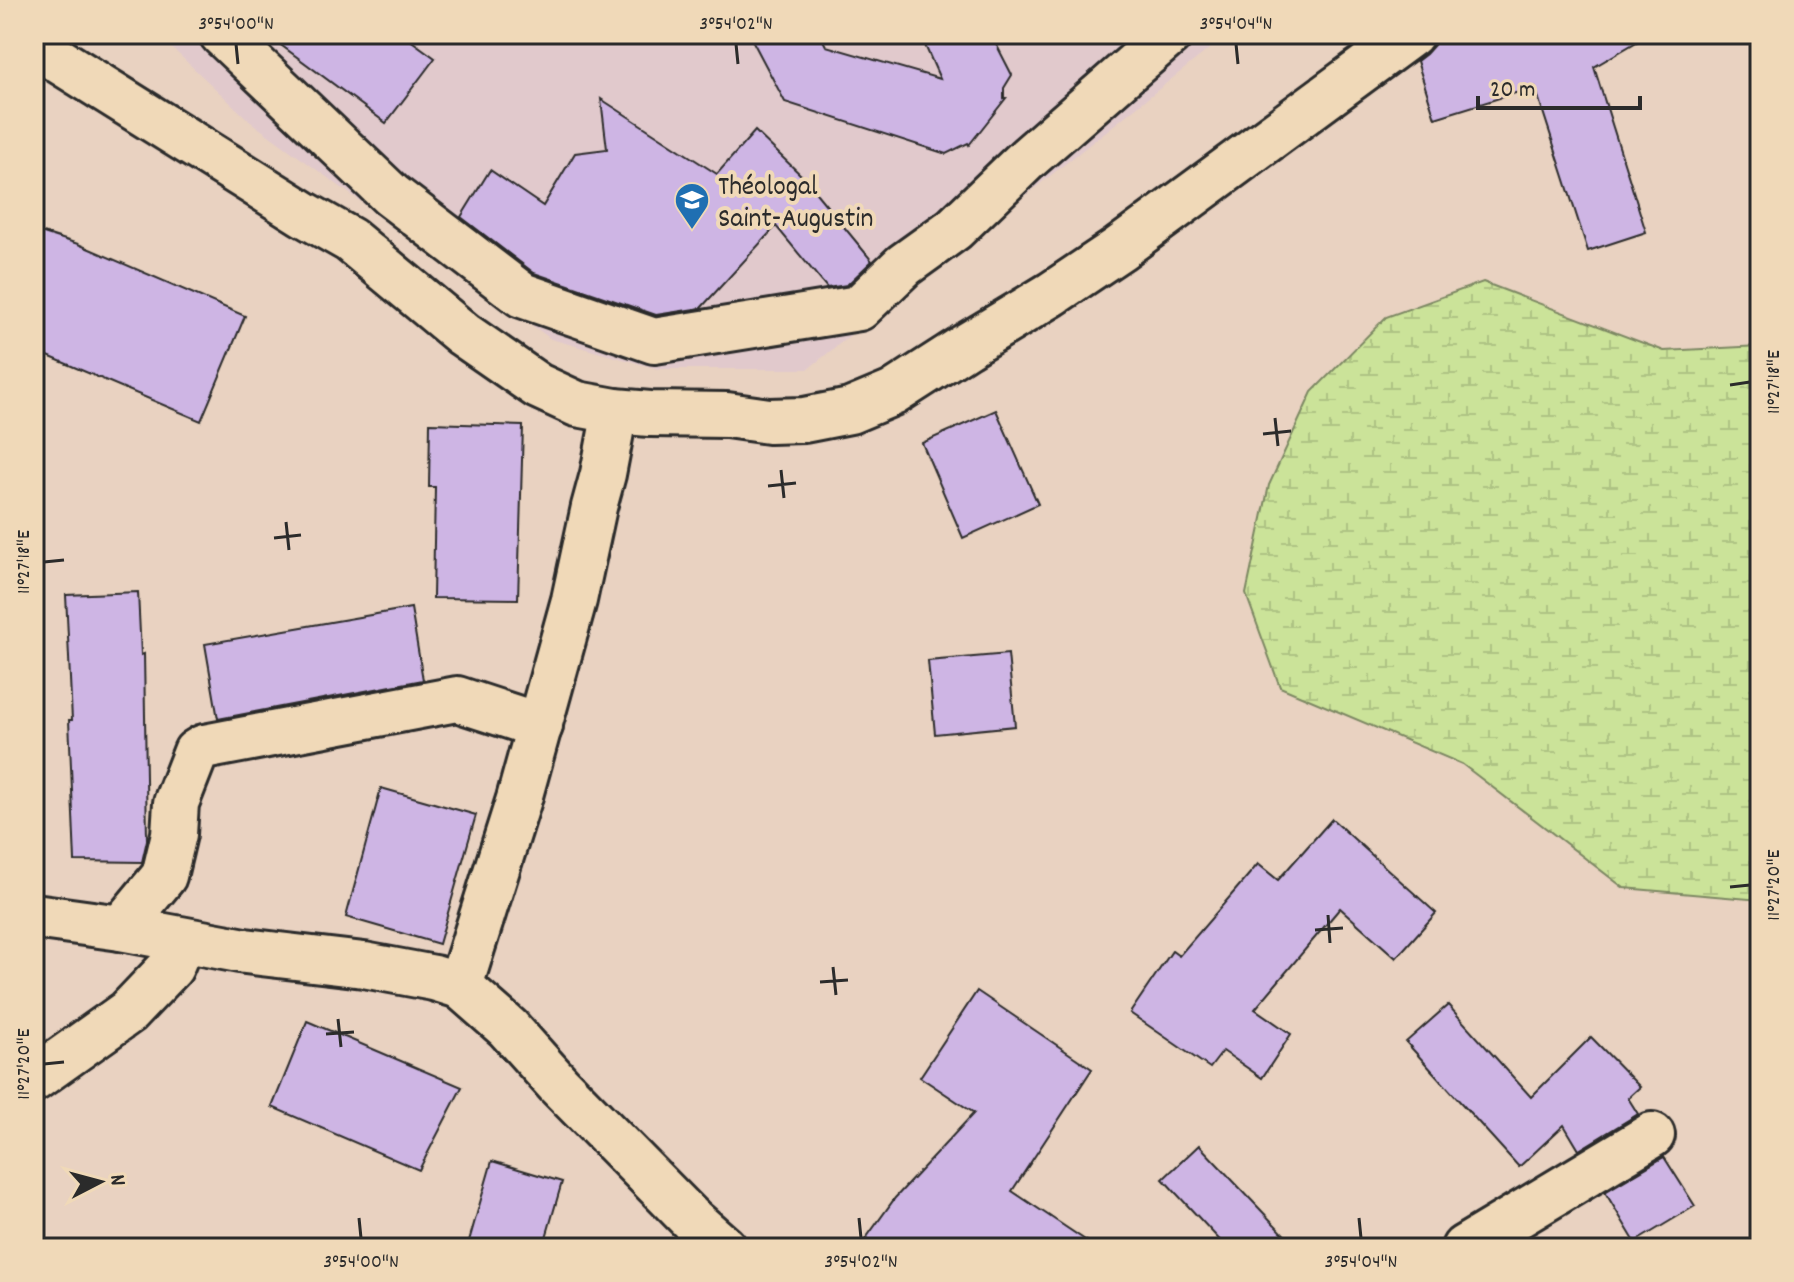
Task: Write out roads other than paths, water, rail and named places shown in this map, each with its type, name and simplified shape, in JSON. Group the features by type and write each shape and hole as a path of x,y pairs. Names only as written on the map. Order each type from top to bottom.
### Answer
{"street":[{"path":"222,34 391,195 522,295 654,341 859,308 904,265 954,229 1028,158 1170,34"},
{"path":"34,45 350,240 463,334 538,386 577,404 615,411 727,415 769,421 804,420 850,411 893,393 1119,249 1411,34"},
{"path":"460,986 494,882 574,600 615,411"},
{"path":"121,928 164,876 174,834 176,803 196,752 204,747 457,699 540,726"},
{"path":"34,916 301,959 364,965 460,986 508,1028 559,1085 691,1219 724,1248"},
{"path":"34,1079 128,1012 171,967 182,941"},
{"path":"1464,1248 1652,1135"}],"place":[{"name":"Théologal Saint-Augustin","path":"692,231"}]}
